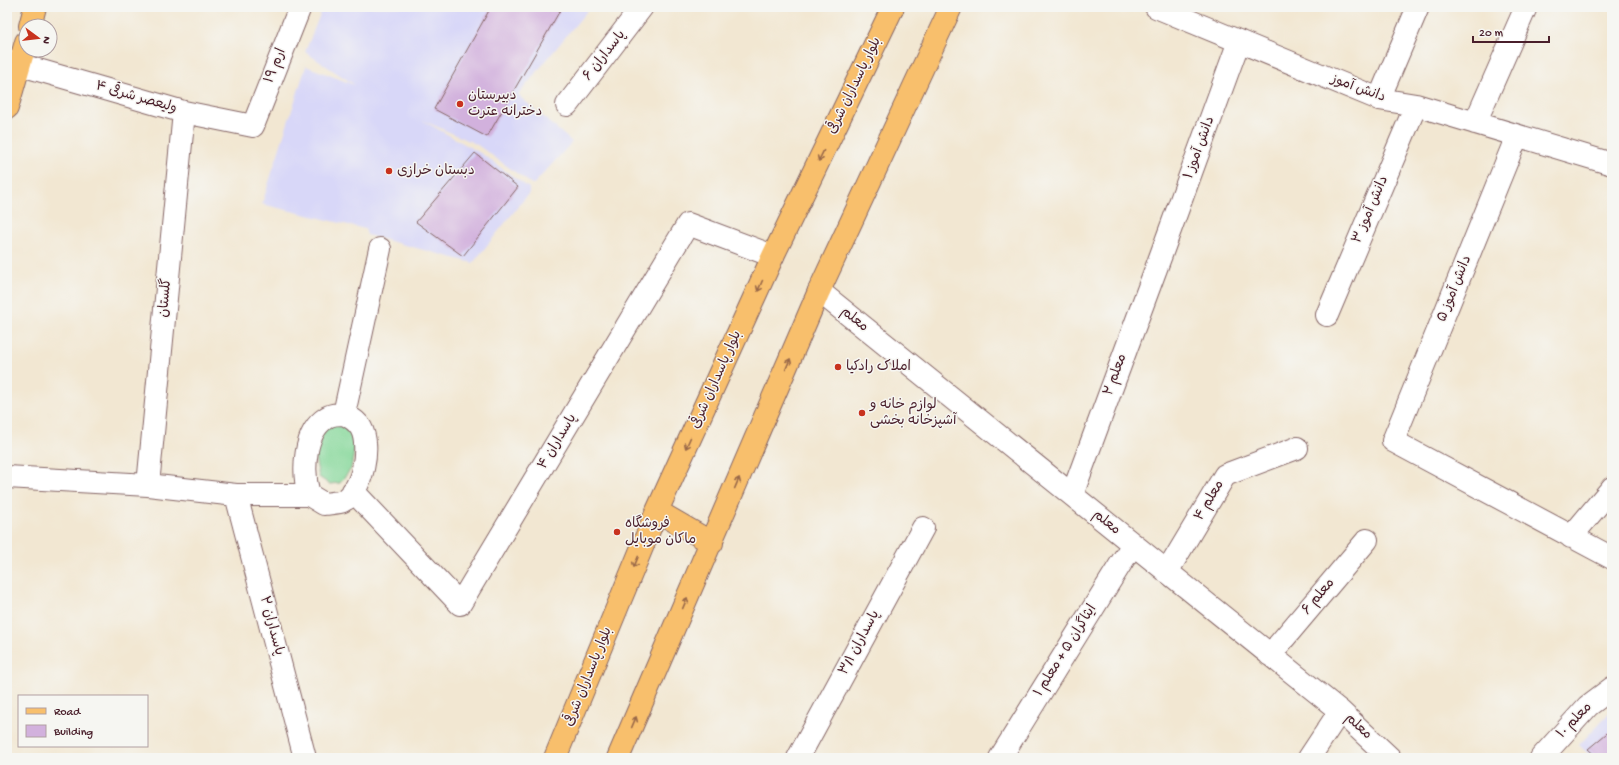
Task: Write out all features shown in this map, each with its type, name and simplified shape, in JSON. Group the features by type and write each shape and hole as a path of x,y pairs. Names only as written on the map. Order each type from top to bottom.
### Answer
{"main road":[{"path":"32,18 35,7"},
{"name":"بلوار پاسداران شرقی","path":"555,758 657,511 773,256 893,7"},
{"path":"618,758 712,543 819,291 951,7"},
{"path":"7,108 13,63"},
{"path":"657,511 712,543"}],"street":[{"name":"ارم ۱۹","path":"253,126 300,7"},
{"name":"پاسداران ۶","path":"567,105 642,7"},
{"name":"دانش آموز","path":"1156,7 1379,99 1416,105 1612,164"},
{"path":"1379,99 1418,7"},
{"path":"1475,123 1526,7"},
{"name":"دانش آموز ۱","path":"1161,255 1239,41"},
{"name":"ولیعصر شرقی ۴","path":"13,63 184,112 253,126"},
{"name":"دانش آموز ۳","path":"1327,315 1416,105"},
{"name":"گلستان","path":"148,485 184,112"},
{"name":"دانش آموز ۵","path":"1517,136 1393,441 1571,537"},
{"name":"پاسداران ۴","path":"353,491 460,604 688,224 773,256"},
{"path":"344,414 380,249"},
{"name":"معلم ۲","path":"1072,495 1161,255"},
{"name":"معلم","path":"819,291 1340,711 1390,758"},
{"path":"7,477 148,485 236,495 309,495 324,504 343,501 357,486 363,471 365,455 361,428 354,420 344,414 327,417 318,426 312,436 304,466 309,495"},
{"name":"معلم ۴","path":"1167,572 1226,475 1297,448"},
{"path":"1612,488 1571,537 1612,558"},
{"name":"پاسداران ۲","path":"236,495 305,758"},
{"name":"پاسداران ۳/۱","path":"798,758 922,528"},
{"name":"معلم ۶","path":"1270,655 1367,540"},
{"name":"ایثاگران ۵ + معلم ۱","path":"1000,758 1133,544"},
{"name":"معلم ۱۰","path":"1541,758 1588,706 1612,688"},
{"path":"1309,758 1340,711"}],"shaded area":[{"path":"323,7 590,7 518,95 572,142 533,185 476,144 422,120 482,154 529,188 529,193 473,263 367,235 365,229 262,204 306,66 355,85 305,52"},
{"path":"1612,710 1612,758 1593,758 1579,745"}],"green space":[{"path":"337,421 347,426 352,436 354,452 351,469 340,483 329,484 319,477 315,458 324,428"}],"building":[{"path":"491,7 562,7 487,137 434,109"},
{"path":"475,153 518,187 463,256 416,222"},
{"path":"1612,729 1612,758 1598,758 1588,749"}],"place":[{"name":"دبیرستان دخترانه عترت","path":"460,104"},
{"name":"دبستان خرازی","path":"389,171"},
{"name":"املاک رادکیا","path":"838,367"},
{"name":"لوازم خانه و آشپزخانه بخشی","path":"862,413"},
{"name":"فروشگاه ماکان موبایل","path":"617,532"}]}
